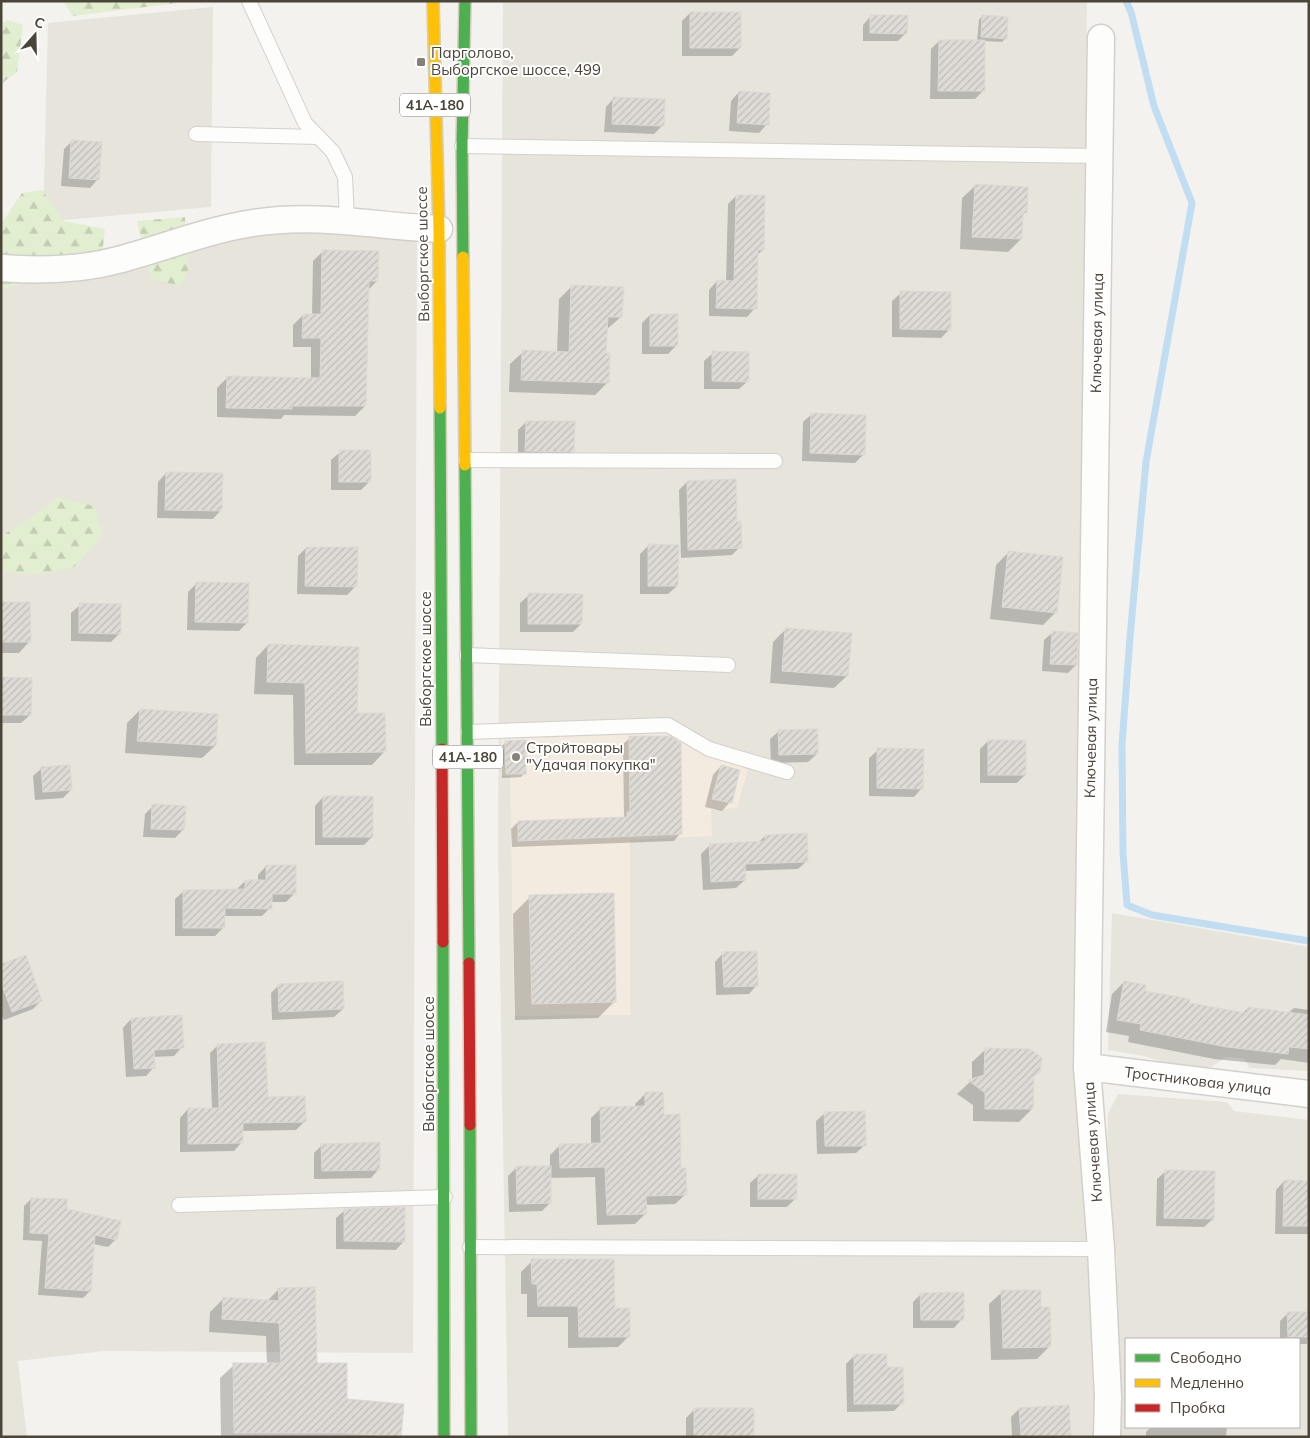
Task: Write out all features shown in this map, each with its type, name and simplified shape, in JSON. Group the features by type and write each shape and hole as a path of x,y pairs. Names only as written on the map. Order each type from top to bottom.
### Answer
{"main road":[{"name":"Выборгское шоссе","path":"433,1 438,229 445,1197 444,1437"},
{"name":"41А-180","path":"465,1 462,146 468,732 471,1437"}],"street":[{"name":"Ключевая улица","path":"1100,38 1087,1067 1101,1248 1108,1397 1107,1437"},
{"path":"1,268 56,269 84,267 117,260 210,232 253,223 297,218 347,219 438,229"},
{"name":"Тростниковая улица","path":"1087,1067 1309,1094"}],"lane":[{"path":"249,1 305,123 333,152 345,177 347,219"},
{"path":"196,134 319,138"},
{"path":"462,146 1099,156"},
{"path":"466,460 775,461"},
{"path":"466,655 728,665"},
{"path":"468,732 668,724 709,749 787,772"},
{"path":"179,1205 445,1197"},
{"path":"470,1247 1101,1248"}],"shaded area":[{"path":"503,1 1087,1 1080,921 1100,1437 508,1437 498,849"},
{"path":"213,7 211,207 43,222 48,23"},
{"path":"242,230 417,232 413,1353 104,1351 18,1361 27,1437 1,1437 1,289"},
{"path":"685,733 701,751 748,770 737,808 711,810 712,836 630,840 630,1015 514,1016 510,776 502,776 501,739"},
{"path":"1112,913 1309,947 1309,1071 1250,1068 1244,1059 1226,1057 1211,1067 1175,1066 1144,1056 1108,1050"},
{"path":"1118,1094 1227,1102 1234,1111 1309,1120 1309,1437 1115,1437 1117,1258 1106,1237 1108,1114"}],"green space":[{"path":"64,1 195,1 72,16"},
{"path":"7,20 23,25 17,72 1,84 1,25"},
{"path":"42,190 64,221 105,229 101,265 1,289 1,224 22,193"},
{"path":"185,217 188,270 180,286 151,279 137,221"},
{"path":"57,497 94,506 103,536 74,567 37,574 1,572 1,536 25,522"}],"building":[{"path":"690,12 741,12 741,48 690,48"},
{"path":"870,15 908,15 907,34 870,33"},
{"path":"982,15 1008,17 1007,39 981,37"},
{"path":"939,40 985,40 985,91 938,91"},
{"path":"739,91 770,93 769,125 737,123"},
{"path":"613,97 665,99 664,126 612,124"},
{"path":"71,140 102,142 99,180 69,178"},
{"path":"975,184 1028,187 1027,213 1023,213 1022,239 972,237"},
{"path":"736,195 765,195 764,250 758,250 757,309 716,308 717,280 734,281"},
{"path":"322,250 379,251 378,281 369,281 366,406 292,406 292,409 226,408 227,376 320,378 321,338 302,338 303,314 321,314"},
{"path":"571,285 624,287 622,317 608,317 606,353 610,353 609,383 521,380 522,350 569,352"},
{"path":"900,291 951,292 951,330 900,329"},
{"path":"650,314 678,314 678,346 650,346"},
{"path":"712,351 749,352 749,382 712,381"},
{"path":"811,413 866,415 865,455 810,453"},
{"path":"526,421 575,421 574,452 525,451"},
{"path":"339,450 371,450 371,482 339,482"},
{"path":"166,472 223,473 222,511 165,510"},
{"path":"736,479 737,522 741,521 742,548 688,550 687,481"},
{"path":"648,544 679,545 678,586 648,586"},
{"path":"306,547 358,547 357,587 305,586"},
{"path":"1008,551 1063,557 1057,613 1002,607"},
{"path":"196,582 249,583 248,623 195,622"},
{"path":"528,593 583,594 582,624 528,624"},
{"path":"1,602 30,602 31,642 1,642"},
{"path":"79,603 121,604 121,634 79,633"},
{"path":"785,628 852,633 848,676 782,671"},
{"path":"1052,631 1078,633 1077,665 1050,664"},
{"path":"268,644 359,647 357,713 385,713 386,752 306,753 305,683 267,682"},
{"path":"1,677 32,678 31,715 1,715"},
{"path":"140,709 218,714 216,746 137,741"},
{"path":"818,729 818,754 779,755 778,730"},
{"path":"629,736 670,736 681,743 682,834 518,841 518,821 627,817 627,812 630,812"},
{"name":"Cтройтовары \"Удачая покупка\"","path":"526,740 526,774 506,774 505,741"},
{"path":"988,740 1026,740 1026,775 988,775"},
{"path":"877,748 924,749 923,789 877,788"},
{"path":"70,765 72,790 43,792 41,767"},
{"path":"721,765 740,770 732,803 712,799"},
{"path":"323,796 373,796 373,837 323,837"},
{"path":"152,804 186,806 184,830 151,829"},
{"path":"807,833 808,862 745,864 746,880 711,882 709,844 765,841 765,835"},
{"path":"266,865 296,865 296,894 272,894 272,909 225,908 225,928 183,928 183,890 245,889 245,880 266,880"},
{"path":"614,893 616,1002 532,1004 529,895"},
{"path":"757,951 758,986 724,987 722,952"},
{"path":"26,955 42,1001 12,1012 1,983 1,964"},
{"path":"343,981 344,1009 279,1012 278,984"},
{"path":"1124,981 1146,985 1145,991 1190,999 1189,1003 1247,1013 1248,1007 1309,1015 1309,1049 1289,1047 1288,1054 1227,1047 1140,1030 1141,1024 1117,1020"},
{"path":"182,1015 184,1048 154,1050 155,1068 134,1069 131,1018"},
{"path":"265,1042 268,1097 305,1096 306,1122 243,1123 243,1143 188,1144 188,1108 220,1108 217,1044"},
{"path":"985,1048 1030,1049 1042,1058 1040,1072 1034,1075 1033,1109 985,1109 985,1093 968,1080 984,1075"},
{"path":"645,1092 663,1092 664,1115 680,1114 681,1168 686,1168 687,1195 646,1196 647,1214 607,1215 605,1167 560,1168 559,1144 601,1143 600,1107 645,1106"},
{"path":"865,1111 866,1146 825,1146 824,1112"},
{"path":"380,1142 380,1170 322,1171 321,1144"},
{"path":"516,1166 551,1166 551,1203 517,1204"},
{"path":"1165,1170 1215,1171 1214,1219 1164,1218"},
{"path":"758,1174 797,1174 797,1199 758,1199"},
{"path":"1284,1180 1309,1181 1309,1226 1283,1226"},
{"path":"31,1198 67,1199 67,1209 121,1221 117,1240 95,1235 91,1291 45,1288 49,1234 30,1233"},
{"path":"405,1207 405,1242 344,1241 344,1209"},
{"path":"531,1259 614,1259 615,1308 630,1308 630,1337 579,1337 578,1306 538,1306 537,1284 532,1284"},
{"path":"315,1287 317,1363 347,1363 347,1399 404,1404 401,1437 343,1433 234,1433 233,1363 281,1363 279,1323 222,1319 223,1297 279,1301 278,1288"},
{"path":"1001,1290 1041,1290 1041,1307 1050,1307 1051,1347 1003,1348"},
{"path":"964,1292 964,1320 921,1320 920,1293"},
{"path":"1287,1312 1309,1312 1309,1337 1288,1337"},
{"path":"854,1354 887,1354 887,1367 903,1367 904,1404 854,1404"},
{"path":"1069,1405 1071,1437 1021,1437 1019,1408"},
{"path":"694,1408 754,1408 754,1437 694,1437"}],"waterway":[{"path":"1126,1 1131,12 1154,106 1192,203 1146,462 1122,744 1123,853 1127,905 1152,915 1309,941"}],"traffic: fast":[{"path":"463,257 462,146 465,1"},
{"path":"440,408 442,749"},
{"path":"465,465 469,963"},
{"path":"443,942 444,1437"},
{"path":"470,1125 471,1437"}],"traffic: slow":[{"path":"433,1 439,229 440,408"},
{"path":"463,257 465,465"}],"traffic: jam":[{"path":"442,749 443,942"},
{"path":"469,963 470,1125"}],"place":[{"name":"Парголово, Выборгское шоссе, 499","path":"421,62"},
{"name":"Cтройтовары \"Удачая покупка\"","path":"516,757"}]}
